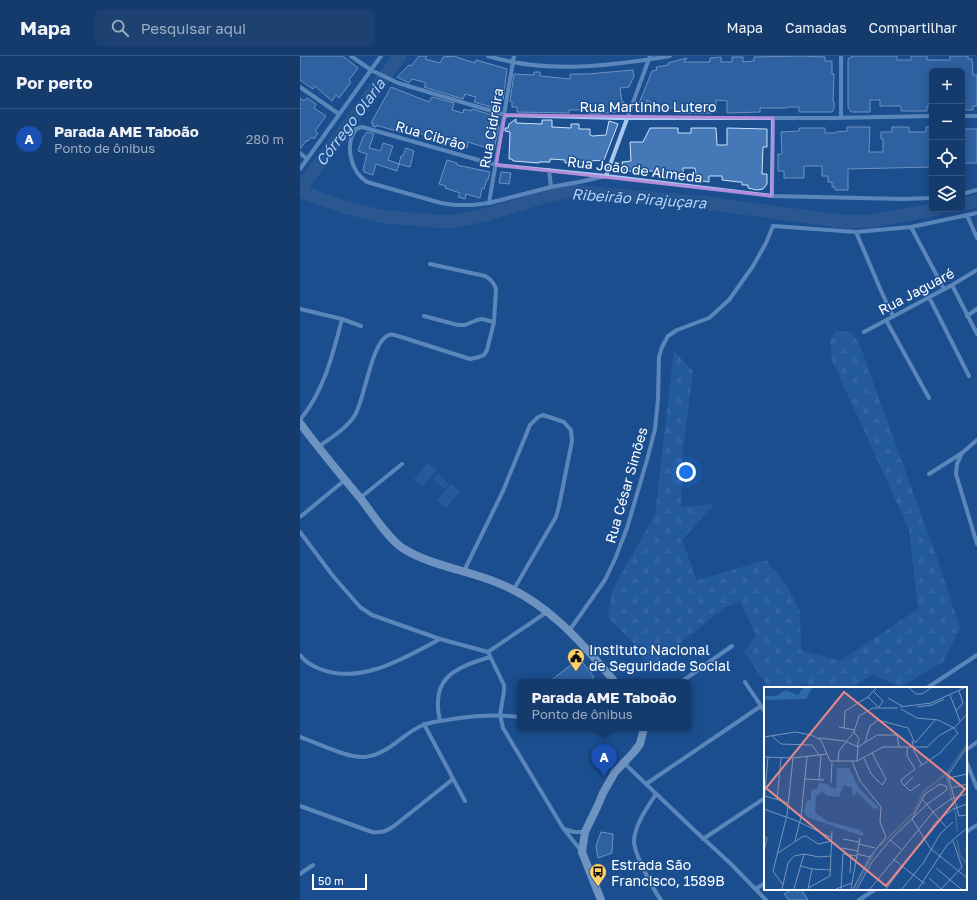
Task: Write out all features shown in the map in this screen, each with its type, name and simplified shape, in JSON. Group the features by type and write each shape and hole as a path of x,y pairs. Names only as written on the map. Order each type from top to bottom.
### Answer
{"main road":[{"path":"300,421 318,447 390,536 404,549 429,560 514,589 532,600 548,612 569,632 612,679"},
{"path":"601,900 582,852 585,832 603,793 615,772 640,744 643,731"}],"street":[{"name":"Rua Martinho Lutero","path":"351,56 377,74 388,79 417,90 505,115 628,118 841,118 929,116"},
{"path":"300,169 381,56"},
{"path":"488,56 513,62 536,65 580,66 612,64 650,57 670,56"},
{"name":"Rua Cidreira","path":"489,203 514,56"},
{"path":"841,56 841,118"},
{"path":"489,203 551,187 606,176 650,57"},
{"path":"300,86 339,114"},
{"path":"965,116 977,116"},
{"path":"772,118 772,196"},
{"name":"Rua Cibrão","path":"489,203 455,205 367,182 357,173 352,161 350,147 354,133 359,127 365,127 496,165"},
{"path":"300,153 307,159"},
{"name":"Rua João de Almeda","path":"496,165 606,176 772,196 903,200 929,198"},
{"path":"549,170 551,187"},
{"path":"965,193 977,190"},
{"name":"Rua César Simões","path":"569,632 605,580 627,528 655,429 658,400 659,357 668,336 677,330 709,318 729,300 753,266 766,243 773,226 856,232 911,227 977,213"},
{"path":"968,215 977,238"},
{"path":"911,227 944,289"},
{"path":"856,232 893,316"},
{"path":"318,447 349,422 356,414 369,371 381,341 387,335 392,334 470,359 484,355 488,350 494,322 496,289 492,281 485,276 430,264"},
{"name":"Rua Jaguaré","path":"864,332 977,270"},
{"path":"952,285 977,334"},
{"path":"929,297 969,376"},
{"path":"967,316 977,308"},
{"path":"300,310 342,319 361,326"},
{"path":"424,316 458,325 465,325 482,319 494,322"},
{"path":"300,421 314,401 320,387 335,347 342,319"},
{"path":"886,320 930,398"},
{"path":"464,571 503,491 530,425 538,417 543,415 564,422 571,430 572,440 559,506 551,527 514,589"},
{"path":"929,474 962,453 976,442"},
{"path":"962,453 957,464 956,474 977,544"},
{"path":"360,498 402,464"},
{"path":"300,517 345,480"},
{"path":"300,532 333,576 360,607 372,615 440,639 488,652 548,612"},
{"path":"300,655 314,667 326,671 357,673 398,661 440,639"},
{"path":"685,679 732,646"},
{"path":"488,652 504,685 500,715 503,728 563,828 582,852"},
{"path":"929,687 977,655"},
{"path":"440,721 437,709 438,691 449,675 458,668 490,657"},
{"path":"745,682 764,710"},
{"path":"646,784 761,706"},
{"path":"300,737 353,756 363,758 381,752 424,724 467,717 500,715 517,717"},
{"path":"424,724 465,801"},
{"path":"967,749 977,742"},
{"path":"624,763 766,900"},
{"path":"967,763 977,788"},
{"path":"300,806 372,832 380,833 388,831 453,779"},
{"path":"656,794 643,815 634,842 636,852 661,900"},
{"path":"703,839 764,799"},
{"path":"967,831 977,825"},
{"path":"563,828 574,832 585,832"},
{"path":"300,874 313,865"},
{"path":"756,889 764,884"},
{"path":"859,900 874,890"}],"highlighted area":[{"path":"505,115 773,118 772,196 496,165"}],"green space":[{"path":"836,331 851,332 859,343 938,561 960,628 943,662 901,687 872,674 853,687 811,687 806,683 796,687 768,687 744,652 756,635 740,602 726,607 645,670 642,652 608,617 612,590 655,515 674,351 693,371 683,451 681,507 714,504 682,540 697,580 766,560 788,587 800,612 801,650 840,661 918,609 909,530 832,360 830,341"},
{"path":"428,463 437,471 422,486 414,479"},
{"path":"438,473 449,484 444,489 433,479"},
{"path":"451,484 460,492 446,508 437,500"}],"building":[{"path":"300,56 343,56 358,68 349,80 351,82 339,98 336,95 332,101 315,86 313,89 300,80"},
{"path":"419,56 427,56 425,59 440,63 443,57 456,56 475,63 476,60 507,69 503,100 499,99 494,108 474,102 476,97 465,94 463,99 424,87 426,83 420,81 412,79 409,83 397,77 409,65 411,66"},
{"path":"854,56 897,56 897,60 911,60 911,56 927,56 927,60 950,60 950,56 968,56 968,59 972,59 973,75 977,75 977,106 973,106 973,110 965,110 965,68 929,68 929,106 927,106 927,111 901,111 901,106 880,106 880,100 870,100 870,112 851,112 848,107 849,58"},
{"path":"721,57 721,62 732,62 732,57 743,57 743,62 754,61 754,57 825,57 825,61 832,61 832,74 834,74 834,108 832,112 799,112 799,107 787,107 760,108 760,112 727,113 727,101 716,100 716,112 711,113 677,113 677,108 661,108 647,100 646,113 642,112 638,106 652,71 657,70 656,67 668,65 668,63 687,58 684,62 710,62 710,58"},
{"path":"633,70 634,76 629,87 620,88 622,102 624,102 621,110 616,112 590,114 590,110 569,110 569,113 517,112 517,107 512,107 512,102 510,101 514,74 534,75 534,72 540,72 540,76 570,79 570,74"},
{"path":"391,87 429,102 432,97 454,103 452,110 463,113 464,109 471,111 472,109 492,115 491,117 495,119 494,124 499,126 494,150 468,142 467,148 447,142 446,146 432,141 433,138 419,133 419,135 414,133 413,136 376,125 376,127 372,126 374,124 371,123"},
{"path":"300,98 304,101 307,98 316,104 314,108 326,116 315,131 318,133 314,139 312,137 306,141 300,149"},
{"path":"516,119 516,123 542,124 542,120 552,120 552,127 571,128 571,124 579,124 579,129 590,129 590,135 592,136 606,135 609,121 618,124 604,160 565,163 565,160 550,159 550,162 539,163 513,161 512,159 509,159 510,132 505,131 505,128 508,128 509,124"},
{"path":"929,126 929,167 848,169 848,190 835,190 835,187 832,187 832,182 828,182 828,176 822,176 822,166 804,166 804,178 784,178 784,171 778,171 778,154 782,154 781,132 799,131 799,128 825,128 825,133 836,133 847,131 847,127 870,127 869,152 883,152 883,139 881,139 881,132 892,132 892,127 909,127 909,132 926,132 926,127"},
{"path":"650,128 678,128 678,133 691,133 691,128 716,128 717,145 727,145 727,128 767,129 767,147 763,147 762,174 767,174 767,184 763,189 757,190 748,188 748,185 742,185 742,182 722,180 722,176 709,176 709,182 697,180 695,168 683,168 683,178 665,176 665,171 623,170 622,162 631,161 630,142 643,142"},
{"path":"965,129 977,129 977,163 965,163"},
{"path":"367,132 374,134 369,148 381,151 383,143 393,146 388,160 399,164 397,171 376,164 373,175 364,172 363,170 367,154 358,151 363,137"},
{"path":"406,148 414,151 410,167 399,164 401,156 403,156"},
{"path":"447,160 457,163 457,165 490,172 484,189 482,188 480,198 466,194 465,199 458,197 460,193 445,188 446,186 439,184"},
{"path":"501,172 511,173 509,184 499,183"},
{"name":"Instituto Nacional de Seguridade Social","path":"576,661 579,666 583,663 594,677 592,679 553,679"},
{"path":"601,832 613,834 612,853 598,858 596,846"},
{"path":"791,890 802,890 808,900 789,900 784,894"}],"waterway":[{"name":"Córrego Olaria","path":"300,189 400,56"},
{"name":"Ribeirão Pirajuçara","path":"300,191 343,207 385,217 449,222 485,215 544,197 571,191 705,203 846,222 872,221 929,210"},
{"name":"Ribeirão Pirajuçara","path":"965,203 977,201"}],"place":[{"name":"Instituto Nacional de Seguridade Social","path":"576,672"},
{"name":"Parada AME Taboão","path":"604,777"},
{"name":"Estrada São Francisco, 1589B","path":"598,887"}]}
